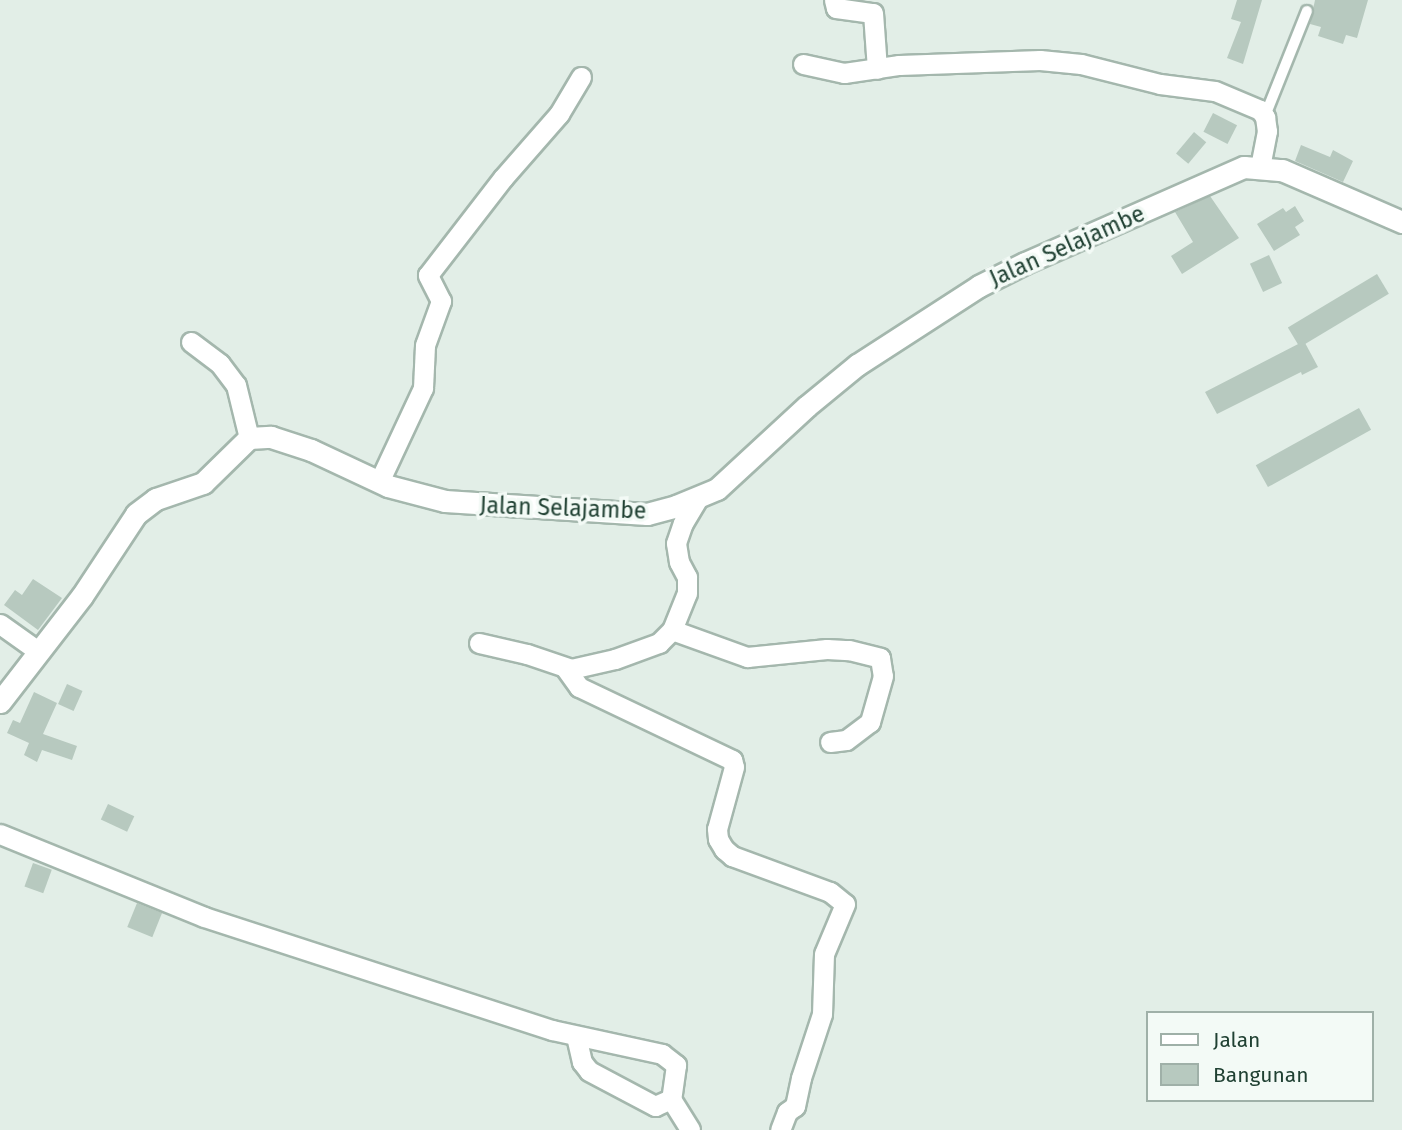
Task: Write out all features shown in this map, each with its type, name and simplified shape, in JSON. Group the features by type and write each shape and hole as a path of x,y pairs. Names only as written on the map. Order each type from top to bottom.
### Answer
{"street":[{"path":"834,0 836,8 873,13 877,69"},
{"path":"803,64 844,73 1012,60 1067,62 1160,83 1215,91 1260,110 1265,117 1267,131 1260,166"},
{"path":"379,482 423,388 425,345 442,301 428,275 502,178 559,114 581,77"},
{"name":"Jalan Selajambe","path":"249,438 271,438 311,450 379,482 445,501 501,507 573,507 622,514 647,514 698,498 735,475 807,405 863,360 969,292 1025,263 1244,167 1260,166 1282,170 1402,222"},
{"path":"0,702 82,596 116,541 142,508 167,495 203,483 249,438 236,384 220,364 191,342"},
{"path":"566,669 645,649 659,643 672,630 688,587 676,543 683,523 698,498"},
{"path":"0,624 38,650"},
{"path":"672,630 747,657 827,649 849,650 880,658 883,663 883,676 870,722 846,740 830,742"},
{"path":"479,643 527,653 566,669 579,687 732,760 734,767 717,829 718,839 724,849 732,856 830,892 845,904 824,954 822,1014 796,1106 787,1112 780,1130"},
{"path":"0,834 204,917 576,1036 662,1054 672,1060 676,1069 671,1099 690,1130"},
{"path":"576,1036 582,1062 589,1071 655,1106 671,1099"}],"lane":[{"path":"1265,117 1307,11"}],"building":[{"path":"1237,0 1262,0 1243,64 1227,58 1241,22 1231,19"},
{"path":"1315,0 1368,0 1357,38 1346,35 1343,44 1318,36 1321,27 1310,24"},
{"path":"1213,113 1237,125 1228,144 1203,132"},
{"path":"1194,132 1206,142 1188,164 1176,153"},
{"path":"1301,145 1330,157 1333,150 1353,161 1343,182 1295,161"},
{"path":"1210,196 1239,238 1182,274 1171,256 1193,242 1175,212"},
{"path":"1295,206 1304,221 1295,227 1300,235 1274,251 1257,224 1283,208 1286,212"},
{"path":"1269,255 1282,283 1263,292 1250,264"},
{"path":"1377,274 1389,294 1300,347 1288,328"},
{"path":"1304,341 1318,367 1302,375 1301,372 1217,414 1205,392"},
{"path":"1359,408 1371,430 1268,487 1256,465"},
{"path":"33,579 62,598 38,630 4,605 15,590 22,595"},
{"path":"67,684 83,691 74,711 58,704"},
{"path":"34,692 57,703 43,734 77,746 72,760 42,750 37,762 24,755 29,743 7,733 13,720 20,723"},
{"path":"108,804 134,816 127,832 101,819"},
{"path":"33,863 52,870 43,893 24,886"},
{"path":"137,903 162,913 152,937 127,927"}]}
